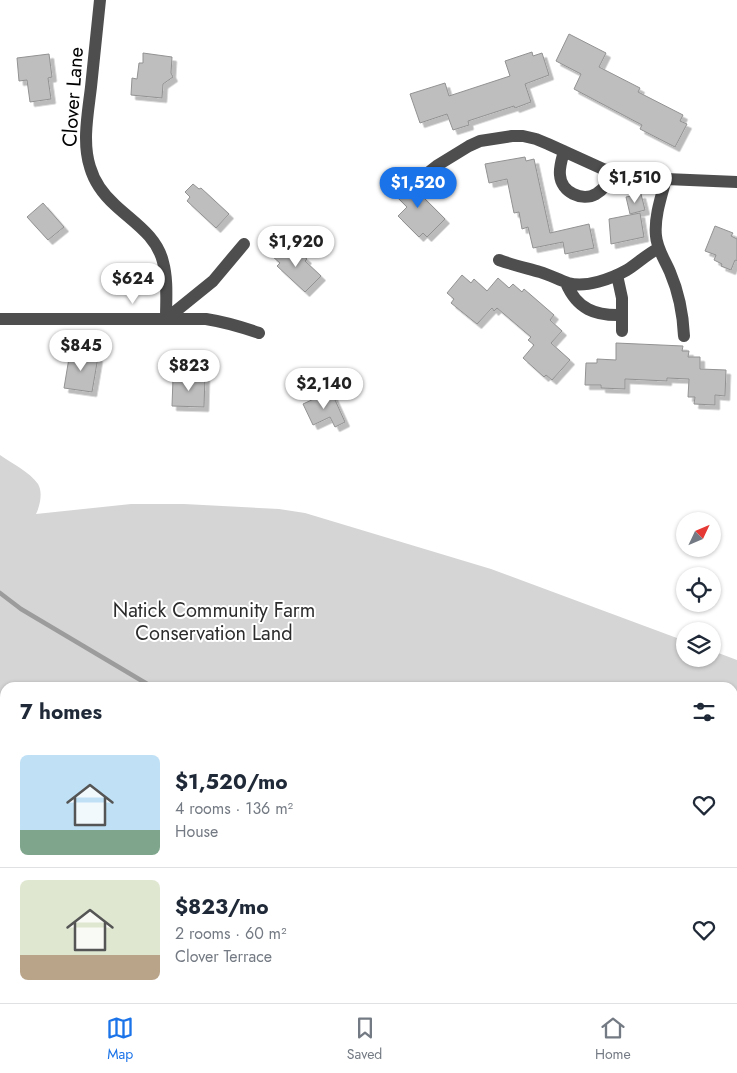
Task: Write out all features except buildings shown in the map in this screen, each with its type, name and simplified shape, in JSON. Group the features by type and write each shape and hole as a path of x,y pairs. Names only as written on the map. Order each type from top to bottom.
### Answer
{"street":[{"name":"Clover Lane","path":"100,0 88,117 88,159 96,181 103,192 113,204 150,236 158,248 164,262 166,277 166,319"},
{"path":"424,176 430,170 480,141 501,137 523,136 536,139 591,164 626,176 737,182"},
{"path":"564,151 560,176 566,189 573,194 581,197 597,194 609,182 614,173"},
{"path":"666,179 655,228 656,238 676,288 683,318 684,336"},
{"path":"166,319 214,281 244,244"},
{"path":"499,260 547,274 576,285 584,285 617,275 659,248"},
{"path":"617,275 622,298 622,331"},
{"path":"566,282 573,296 589,310 599,314 622,314"},
{"path":"0,319 206,319 241,326 259,333"}],"green space":[{"name":"Natick Community Farm Conservation Land","path":"0,455 35,480 40,487 39,507 36,514 131,504 184,504 279,509 305,513 491,569 676,638 676,667 721,667 721,654 737,660 737,682 0,682"}],"waterway":[{"path":"0,593 21,609 144,682"}]}
